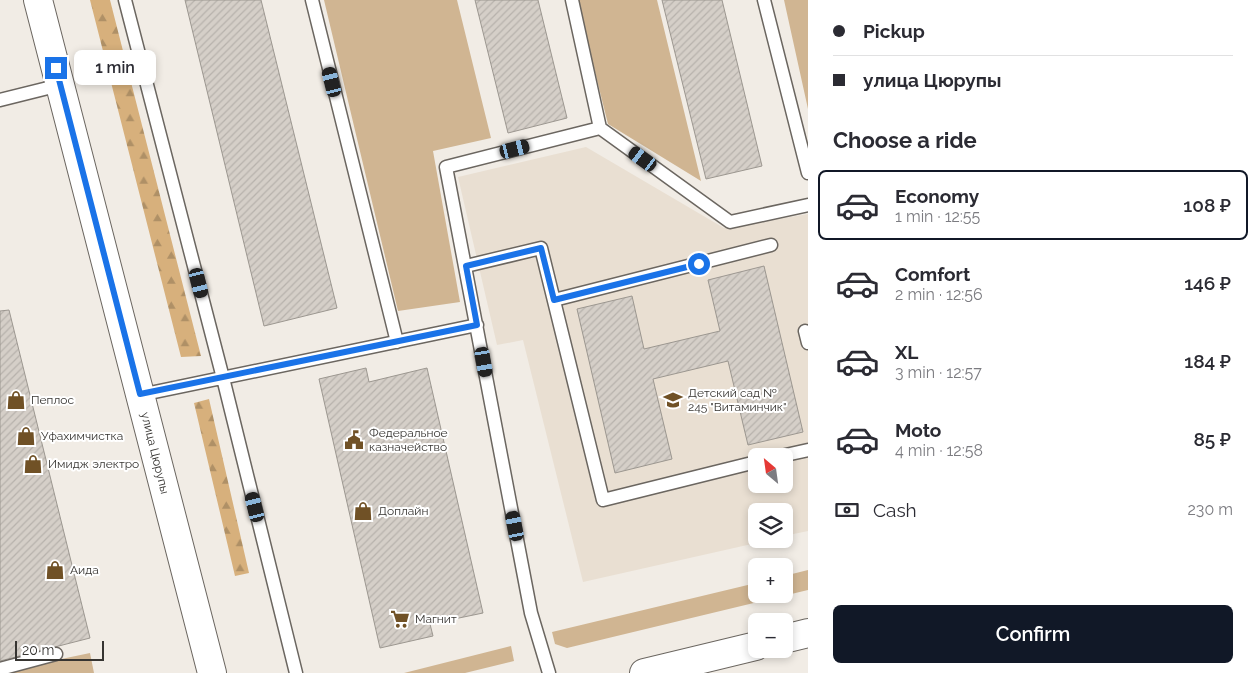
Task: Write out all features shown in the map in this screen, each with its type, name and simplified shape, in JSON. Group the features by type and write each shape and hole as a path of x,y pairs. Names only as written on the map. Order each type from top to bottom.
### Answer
{"main road":[{"name":"улица Цюрупы","path":"38,0 212,673"},
{"path":"793,637 808,633"},
{"path":"644,673 748,648"}],"lane":[{"path":"125,0 223,378 296,673"},
{"path":"312,0 397,342"},
{"path":"572,0 600,128 730,222 808,205"},
{"path":"764,0 808,174"},
{"path":"0,100 60,85"},
{"path":"549,673 531,613 446,166 600,128"},
{"path":"554,300 771,245"},
{"path":"466,266 541,248 603,500 748,464"},
{"path":"140,394 477,325"},
{"path":"793,453 808,450"},
{"path":"0,669 56,654"}],"shaded area":[{"path":"324,0 457,0 491,138 433,151 460,302 398,311"},
{"path":"577,0 657,0 701,181 608,124"},
{"path":"784,0 808,0 808,109"},
{"name":"Детский сад № 245 \"Витаминчик\"","path":"586,147 724,228 808,214 808,531 793,534 793,503 748,503 748,545 583,582 523,340 497,345 458,177"},
{"path":"808,570 808,590 793,594 793,574"},
{"path":"748,585 748,603 754,603 567,648 555,644 552,632"},
{"path":"511,646 514,661 465,673 404,673"},
{"path":"90,653 94,673 0,673 4,671"}],"green space":[{"path":"90,0 110,0 201,356 181,357"},
{"path":"209,399 249,573 235,576 194,403"}],"building":[{"path":"185,0 261,0 337,308 264,326"},
{"path":"475,0 538,0 567,118 508,133"},
{"path":"662,0 722,0 762,166 706,179"},
{"path":"764,266 803,432 748,445 728,361 653,379 672,459 615,473 577,309 632,296 644,349 720,331 708,280"},
{"path":"9,310 90,638 0,661 0,311"},
{"path":"366,368 369,382 427,368 483,613 430,624 433,636 380,648 319,379"}],"place":[{"name":"Пеплос","path":"16,400"},
{"name":"Детский сад № 245 \"Витаминчик\"","path":"673,400"},
{"name":"Уфахимчистка","path":"26,436"},
{"name":"Федеральное казначейство","path":"354,440"},
{"name":"Имидж электро","path":"33,464"},
{"name":"Доплайн","path":"363,511"},
{"name":"Аида","path":"55,570"},
{"name":"Магнит","path":"400,619"}],"route":[{"path":"56,68 140,394 477,325 466,266 541,248 554,300 699,264"}]}
